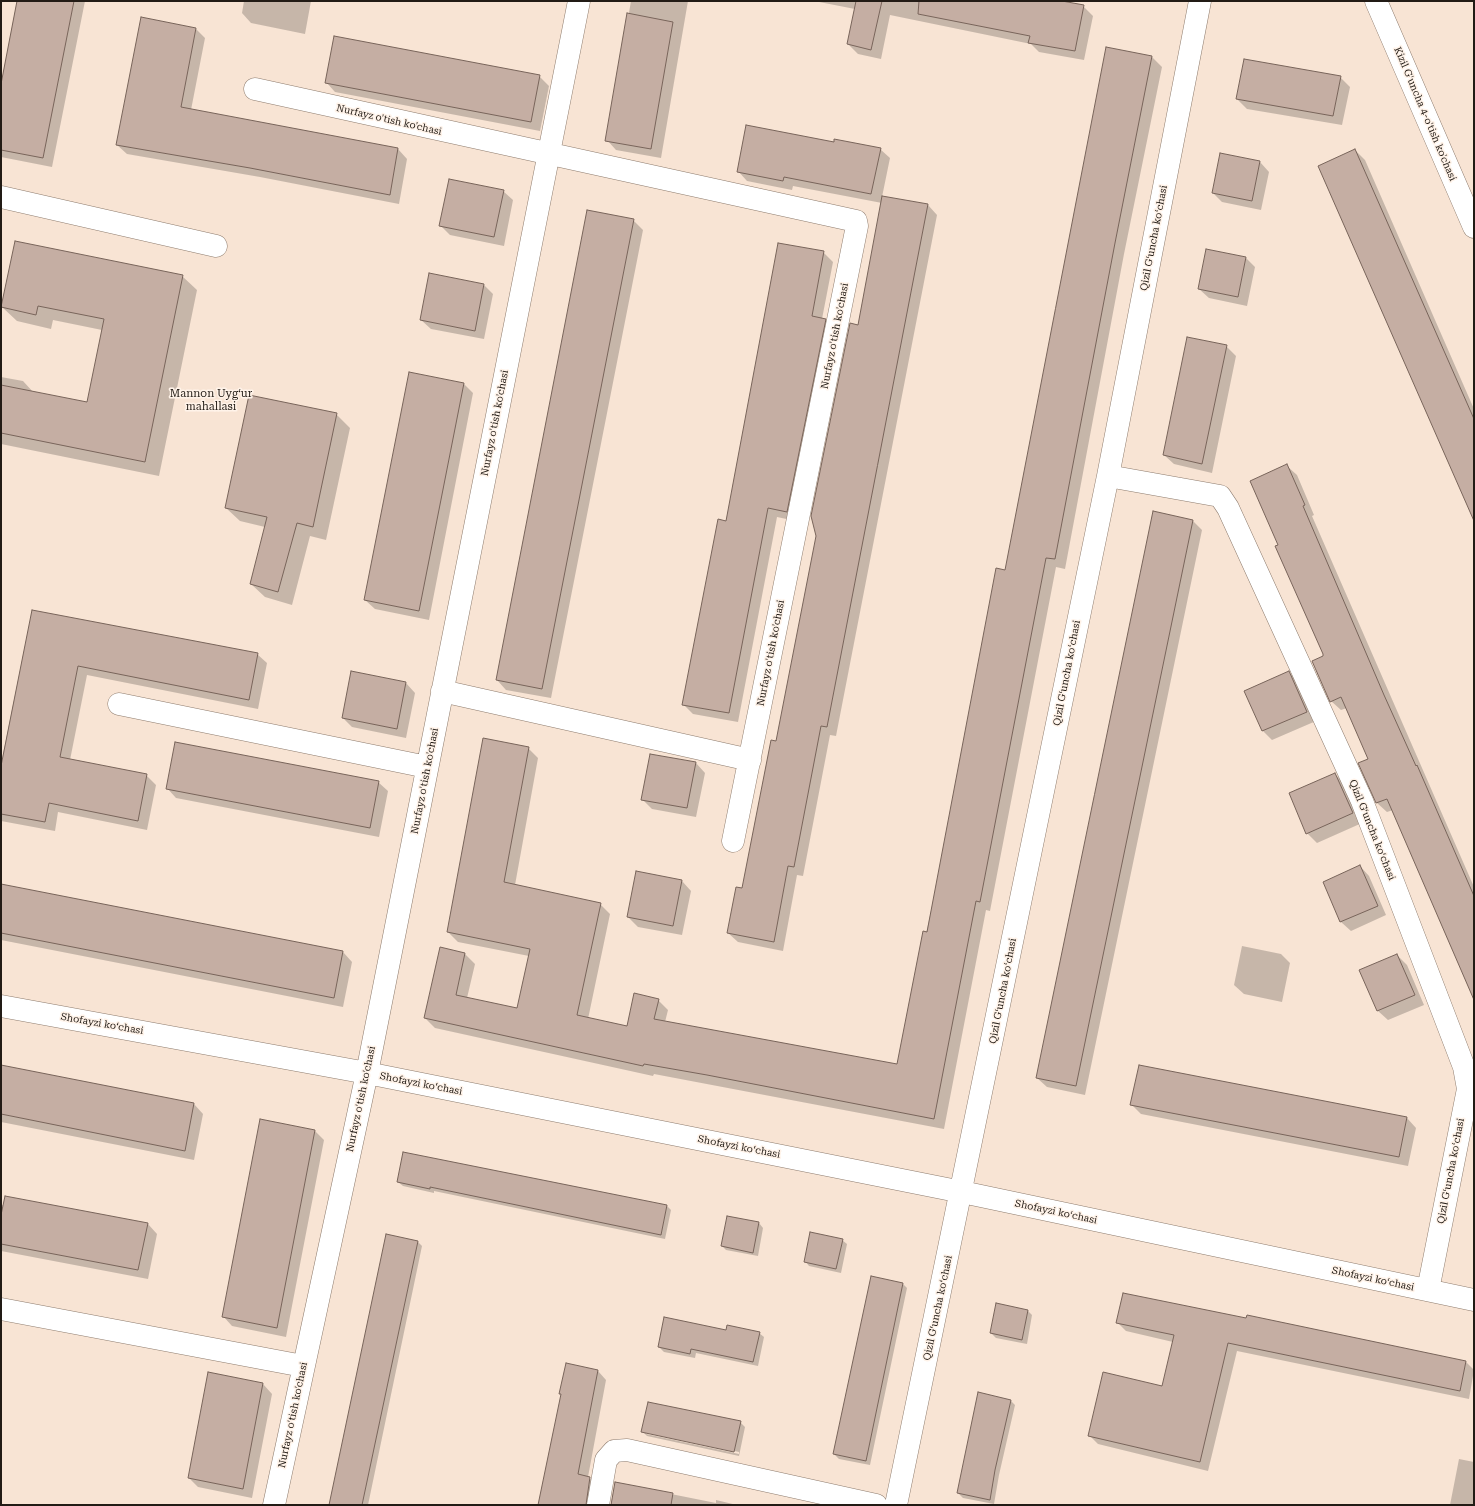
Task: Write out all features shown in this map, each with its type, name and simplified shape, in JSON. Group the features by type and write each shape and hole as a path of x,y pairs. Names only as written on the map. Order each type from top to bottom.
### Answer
{"street":[{"name":"Nurfayz o'tish ko'chasi","path":"274,1505 367,1073 579,1"},
{"name":"Qizil Gʻuncha koʻchasi","path":"896,1505 962,1192 1108,476 1200,1"},
{"name":"Kizil G'uncha 4-o'tish ko'chasi","path":"1376,1 1474,227"},
{"name":"Nurfayz o'tish ko'chasi","path":"255,89 856,221 856,234 733,841"},
{"path":"1,197 216,246"},
{"name":"Qizil Gʻuncha koʻchasi","path":"1108,476 1220,496 1228,508 1362,801 1464,1067 1468,1089 1428,1290"},
{"path":"442,691 750,760"},
{"path":"120,704 428,766"},
{"name":"Shofayzi koʻchasi","path":"1,1006 367,1073 962,1192 1474,1300"},
{"path":"1,1309 303,1366"},
{"path":"598,1505 606,1460 614,1451 627,1450 876,1505"}],"building":[{"path":"17,1 74,1 43,158 1,150 1,84"},
{"path":"856,1 882,1 871,50 847,44"},
{"path":"919,1 1062,1 1084,5 1075,51 1028,43 1030,36 918,14"},
{"path":"627,13 673,22 651,149 605,141"},
{"path":"141,17 196,28 181,107 398,148 390,195 250,168 116,145"},
{"path":"334,36 540,75 531,122 325,83"},
{"path":"1106,47 1152,56 1055,559 1046,558 980,902 976,901 934,1119 707,1075 644,1064 643,1066 424,1018 440,947 465,953 456,995 517,1008 530,949 447,932 483,738 529,747 504,882 601,903 577,1015 627,1026 634,993 659,999 654,1019 897,1064 923,931 927,932 996,568 1005,570"},
{"path":"1244,59 1341,76 1333,116 1236,99"},
{"path":"746,125 834,142 834,139 881,148 871,194 784,177 783,181 737,172"},
{"path":"1355,149 1474,419 1474,521 1318,166"},
{"path":"1220,153 1260,161 1252,201 1212,193"},
{"path":"449,179 504,190 494,237 439,226"},
{"path":"882,196 928,204 827,727 821,726 794,867 788,866 774,942 727,933 736,887 742,888 771,740 776,741 816,536 811,516 850,323 858,325"},
{"path":"587,210 634,219 542,689 496,680"},
{"path":"15,241 183,275 145,462 1,433 1,385 87,402 104,319 38,306 36,315 1,307"},
{"path":"778,243 824,251 812,316 826,319 787,512 768,508 729,713 682,705 718,519 726,521"},
{"path":"1206,249 1246,257 1238,297 1198,289"},
{"path":"429,273 484,284 475,331 420,320"},
{"path":"1187,337 1227,345 1202,464 1163,455"},
{"path":"409,372 464,383 419,611 364,600"},
{"path":"249,395 337,413 313,527 297,523 278,592 250,584 267,517 225,508"},
{"path":"1287,464 1305,505 1303,506 1384,695 1416,766 1417,765 1474,896 1474,1000 1387,799 1376,803 1358,763 1368,759 1341,697 1330,702 1312,661 1323,656 1323,654 1275,546 1278,545 1250,481"},
{"path":"1153,511 1193,520 1076,1086 1036,1078"},
{"path":"32,610 258,653 249,700 78,666 60,757 147,774 138,821 49,803 45,822 1,814 1,766"},
{"path":"351,671 406,682 397,729 342,718"},
{"path":"1289,671 1307,712 1262,731 1244,691"},
{"path":"175,742 379,781 370,828 166,789"},
{"path":"650,754 696,762 687,808 641,800"},
{"path":"1335,773 1353,813 1306,834 1289,793"},
{"path":"1360,865 1378,906 1340,922 1323,882"},
{"path":"636,871 682,880 673,926 627,917"},
{"path":"1,884 343,951 334,998 1,933"},
{"path":"1397,954 1415,995 1377,1011 1359,970"},
{"path":"1,1065 194,1103 185,1151 1,1114"},
{"path":"1139,1065 1407,1117 1399,1157 1130,1105"},
{"path":"260,1119 315,1130 277,1328 222,1317"},
{"path":"403,1152 667,1205 661,1235 430,1187 430,1189 397,1182"},
{"path":"5,1196 148,1223 138,1270 1,1244 1,1215"},
{"path":"727,1216 759,1222 753,1253 721,1246"},
{"path":"810,1232 843,1239 836,1269 804,1262"},
{"path":"386,1234 418,1241 362,1505 329,1505"},
{"path":"871,1276 903,1283 866,1461 833,1454"},
{"path":"1123,1293 1246,1318 1247,1315 1466,1361 1460,1391 1228,1343 1200,1462 1088,1436 1103,1372 1162,1386 1174,1335 1116,1323"},
{"path":"996,1303 1028,1310 1022,1340 990,1333"},
{"path":"664,1317 726,1330 727,1325 760,1332 753,1362 691,1349 690,1354 658,1347"},
{"path":"566,1363 598,1370 578,1474 590,1477 586,1505 538,1505 561,1394 559,1394"},
{"path":"208,1372 263,1383 243,1489 188,1478"},
{"path":"978,1392 1011,1400 995,1470 990,1500 957,1493"},
{"path":"648,1402 741,1421 734,1452 641,1432"},
{"path":"615,1482 673,1493 671,1505 611,1505"}],"district":[{"name":"Mannon Uygʻur mahallasi","path":"211,400"}]}
